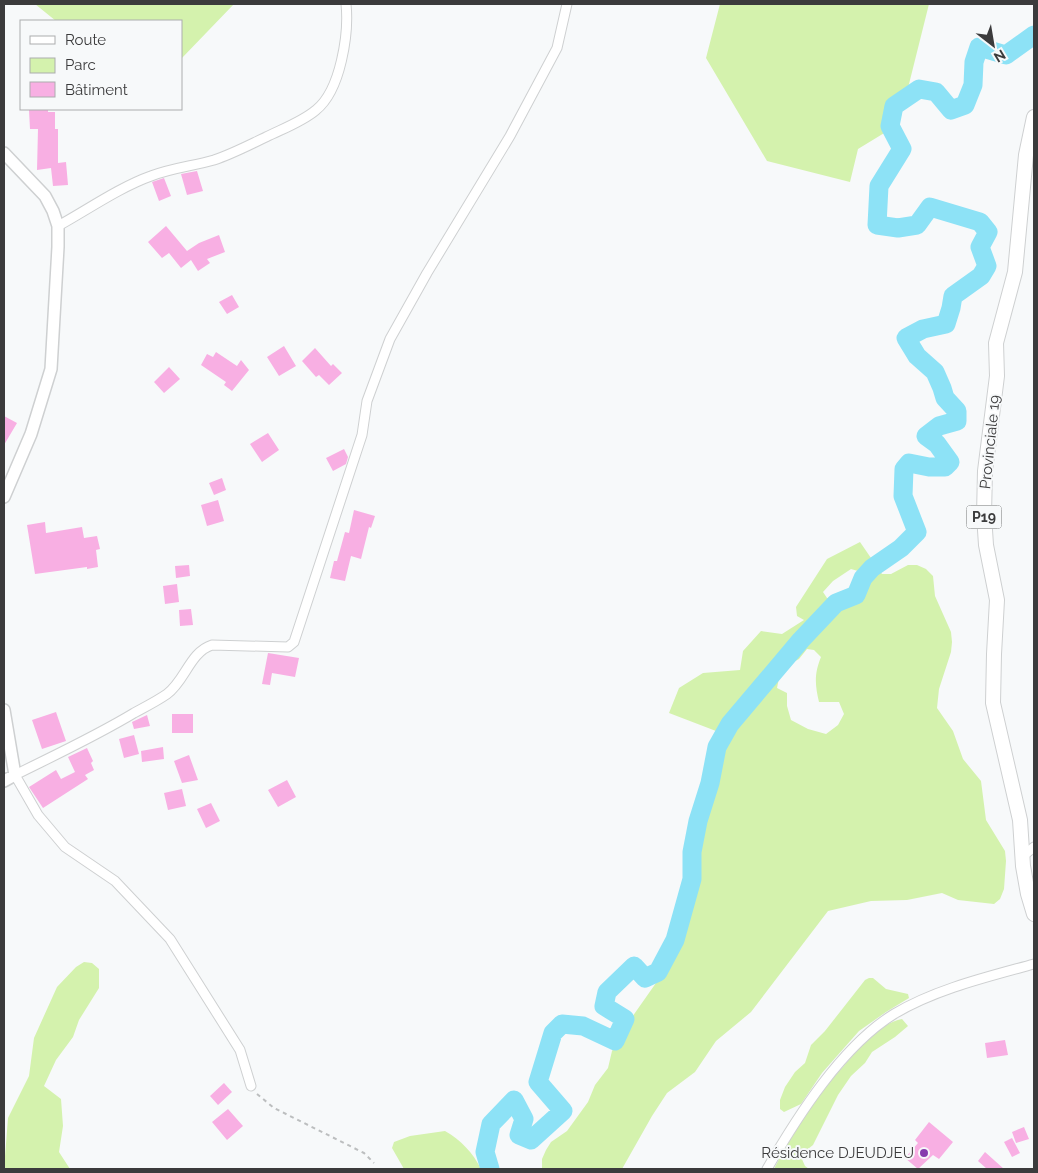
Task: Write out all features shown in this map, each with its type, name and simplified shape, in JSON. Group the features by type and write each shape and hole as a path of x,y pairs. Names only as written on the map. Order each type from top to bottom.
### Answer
{"main road":[{"name":"Provinciale 19","path":"1034,118 1026,155 1015,272 996,343 997,376 985,471 984,515 986,545 997,600 993,704 1020,820 1028,894 1034,914"}],"street":[{"path":"58,226 143,179 186,165 214,160 239,150 317,110 331,90 342,58 348,20 346,4"},
{"path":"4,781 76,745 167,694 180,680 198,653 205,647 212,645 288,647 294,642 362,435 367,401 390,339 427,273 510,136 557,48 567,4"},
{"path":"4,153 45,196 58,226 50,369 31,434 4,497"},
{"path":"4,710 15,775 38,815 65,847 115,881 170,939 183,956 240,1050 251,1086"},
{"path":"1023,856 1034,847"},
{"path":"767,1169 785,1138 812,1099 863,1038 880,1024 895,1014 932,996 976,980 1034,964"}],"path":[{"path":"251,1086 257,1095 274,1108 364,1153 374,1163"}],"green space":[{"path":"35,4 234,4 182,58 182,20 55,20"},
{"path":"720,4 929,4 899,124 858,149 850,182 767,161 706,58"},
{"path":"860,542 882,574 891,574 908,565 917,565 926,569 933,576 935,596 951,632 952,642 951,652 939,689 937,708 953,731 963,759 981,781 986,820 1005,851 1004,889 1000,899 994,904 958,900 942,893 907,900 871,901 828,911 751,1012 716,1041 695,1072 667,1093 622,1169 542,1169 542,1159 546,1150 551,1142 567,1131 588,1102 595,1085 608,1068 612,1051 630,1020 663,973 687,922 695,880 700,835 723,746 716,731 669,713 679,688 703,673 740,670 743,651 761,631 782,634 804,620 797,616 796,607 827,559","holes":["851,569 858,571 852,589 827,598 823,592 833,581","807,649 814,650 821,657 816,680 819,702 839,702 844,714 838,725 826,734 808,729 791,720 787,706 787,693 777,688 784,667 799,659"]},
{"path":"84,962 92,963 99,969 99,988 79,1020 73,1037 56,1060 44,1086 61,1099 63,1126 59,1152 70,1169 4,1169 8,1118 29,1076 34,1038 57,987 76,967"},
{"path":"873,978 886,989 908,994 909,998 859,1031 822,1073 801,1104 784,1112 780,1109 780,1100 785,1087 795,1072 805,1063 811,1045 825,1031 865,980"},
{"path":"902,1019 908,1026 872,1052 865,1063 851,1076 838,1095 813,1145 801,1157 805,1166 809,1169 774,1169 797,1127 828,1084 872,1036 886,1025"},
{"path":"445,1131 466,1147 481,1169 404,1169 392,1148 394,1142 410,1136"}],"building":[{"path":"29,110 55,112 55,129 58,129 58,163 66,162 68,185 53,186 51,168 37,170 38,129 30,129"},
{"path":"197,171 203,191 187,195 181,174"},
{"path":"164,178 171,196 159,201 152,182"},
{"path":"166,226 187,251 199,243 219,235 225,252 207,259 210,263 198,271 191,260 181,268 169,253 162,258 148,242"},
{"path":"232,295 239,307 227,314 219,302"},
{"path":"284,346 296,366 279,376 267,357"},
{"path":"315,348 331,366 333,364 342,373 329,385 319,375 316,377 302,361"},
{"path":"216,352 237,366 241,360 249,370 232,391 224,385 226,382 201,365 207,354 213,357"},
{"path":"169,367 180,379 164,393 154,382"},
{"path":"4,416 17,423 4,445"},
{"path":"268,433 279,450 262,462 250,444"},
{"path":"344,449 348,457 346,464 333,471 326,458"},
{"path":"222,478 226,490 214,495 209,483"},
{"path":"218,500 224,521 207,526 201,505"},
{"path":"354,510 375,516 371,528 369,527 361,559 351,556 345,581 330,578 345,532 349,533"},
{"path":"45,522 46,533 82,527 84,538 97,536 100,549 96,550 98,567 35,574 27,525"},
{"path":"189,565 190,576 176,578 175,566"},
{"path":"177,584 179,602 165,604 163,586"},
{"path":"191,609 193,625 180,626 179,610"},
{"path":"268,653 299,658 295,677 272,673 270,685 262,684"},
{"path":"56,712 66,741 42,749 32,720"},
{"path":"172,714 193,714 193,733 172,733"},
{"path":"147,715 150,726 134,729 132,722"},
{"path":"134,735 139,754 124,758 119,739"},
{"path":"163,747 164,759 142,762 141,751"},
{"path":"87,748 93,761 91,763 94,770 85,775 88,779 43,808 29,787 56,770 61,779 75,772 68,757"},
{"path":"189,755 198,780 182,783 174,761"},
{"path":"287,780 296,797 278,807 268,790"},
{"path":"182,789 186,806 168,810 164,793"},
{"path":"211,803 220,821 206,828 197,809"},
{"path":"1005,1040 1008,1055 987,1058 985,1043"},
{"path":"224,1083 232,1092 218,1105 210,1096"},
{"path":"228,1109 243,1126 227,1140 212,1122"},
{"path":"929,1122 953,1142 939,1159 933,1155 918,1169 905,1158 918,1143 915,1140"},
{"path":"1024,1127 1029,1139 1016,1143 1012,1132"},
{"path":"1012,1138 1020,1153 1012,1157 1004,1142"},
{"path":"985,1152 1004,1169 987,1169 978,1161"}],"waterway":[{"path":"490,1169 485,1152 491,1124 514,1100 524,1119 519,1135 531,1140 563,1111 538,1082 553,1033 562,1024 583,1026 615,1041 625,1019 604,1006 607,992 634,966 645,978 658,972 675,940 692,879 692,852 698,821 710,783 717,747 730,724 801,640 836,603 856,595 863,578 872,568 901,548 917,532 903,496 904,469 909,463 929,467 945,467 950,462 937,444 926,436 939,426 957,421 957,411 945,398 935,372 917,356 906,338 923,329 946,324 953,296 981,276 987,266 980,247 988,232 980,222 930,207 917,225 898,228 877,225 879,186 902,149 890,126 894,106 919,89 936,92 951,110 965,105 973,85 974,62 979,47 1006,55 1034,35"}],"place":[{"name":"Résidence DJEUDJEU","path":"924,1153"}]}
